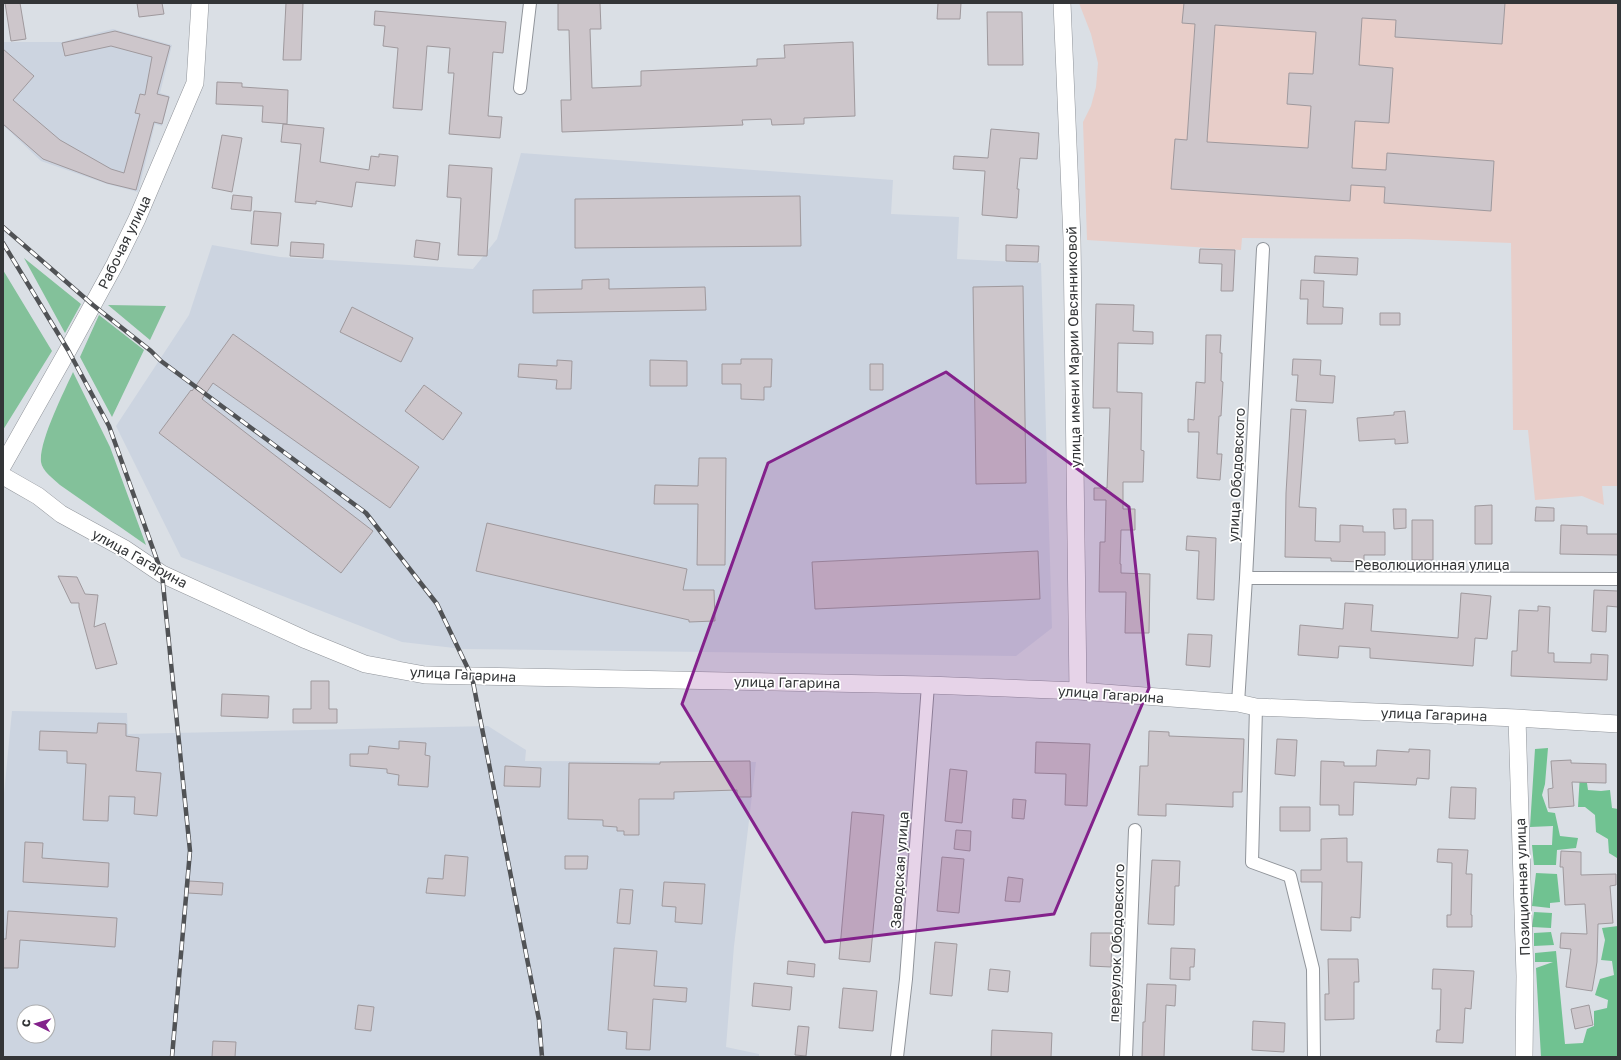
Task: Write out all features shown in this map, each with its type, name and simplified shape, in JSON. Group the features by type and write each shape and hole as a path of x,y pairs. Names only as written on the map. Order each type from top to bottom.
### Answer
{"main road":[{"name":"Рабочая улица","path":"3,465 115,264 137,219 195,83 200,3"},
{"name":"улица имени Марии Овсянниковой","path":"1062,3 1072,239 1078,691"},
{"name":"улица Гагарина","path":"3,476 38,496 62,514 125,549 162,574 306,640 365,664 424,675 928,685 1078,691 1238,703 1256,707 1517,718 1618,724"},
{"name":"Позиционная улица","path":"1517,718 1525,976 1524,1057"}],"street":[{"path":"520,88 530,3"},
{"name":"улица Ободовского","path":"1238,703 1263,249"},
{"name":"Революционная улица","path":"1246,578 1618,579"},
{"name":"Заводская улица","path":"897,1057 906,979 928,685"},
{"path":"1256,707 1252,862 1290,876 1313,969 1314,1057"},
{"name":"переулок Ободовского","path":"1126,1057 1135,830"}],"highlighted area":[{"path":"946,372 1129,507 1149,688 1054,914 825,942 682,704 768,463"}],"shaded area":[{"path":"1079,3 1617,3 1618,486 1602,486 1604,505 1582,496 1535,500 1528,430 1513,430 1511,243 1407,239 1242,238 1241,250 1087,240 1083,122 1091,106 1096,87 1098,63 1091,34"},
{"path":"113,29 172,45 160,93 170,96 162,126 155,124 138,192 107,184 41,161 3,125 3,42 62,42"},
{"path":"521,153 893,180 891,214 959,217 957,259 1041,263 1052,628 1016,656 463,649 402,642 181,557 116,426 189,315 212,245 280,257 473,269 497,239"},
{"path":"12,711 127,713 128,734 488,726 526,750 525,761 756,762 734,946 726,1047 759,1054 759,1057 3,1057 3,804"}],"green space":[{"path":"24,258 81,304 65,333"},
{"path":"3,270 52,351 3,430"},
{"path":"108,305 166,306 150,340"},
{"path":"99,315 144,350 112,417 80,357"},
{"path":"73,372 110,447 146,545 60,485 46,472 42,465 41,453 48,430"},
{"path":"1548,748 1545,784 1542,795 1548,812 1555,813 1560,836 1578,838 1576,848 1557,850 1556,865 1534,865 1532,845 1552,845 1553,826 1530,827 1535,749"},
{"path":"1580,774 1586,776 1588,790 1610,790 1612,808 1618,809 1618,867 1617,858 1609,853 1608,839 1596,832 1595,815 1585,807 1578,807"},
{"path":"1536,873 1557,874 1560,902 1550,903 1550,908 1532,906"},
{"path":"1534,912 1552,913 1551,928 1532,927"},
{"path":"1618,926 1618,1057 1541,1057 1536,968 1553,962 1535,962 1535,953 1556,951 1565,1044 1583,1043 1587,1029 1594,1026 1594,1011 1607,1008 1608,1000 1595,995 1600,979 1614,975 1612,961 1601,960 1605,940 1602,928"},
{"path":"1551,932 1554,945 1534,946 1534,933"}],"building":[{"path":"5,3 20,3 26,39 11,41"},
{"path":"137,3 162,3 164,14 139,17"},
{"path":"286,3 303,3 301,60 283,60"},
{"path":"558,3 600,3 601,29 590,29 592,88 641,86 641,71 757,66 757,59 785,58 784,45 853,42 855,116 804,118 804,124 772,125 771,119 742,120 743,125 562,132 561,100 571,100 569,30 558,30"},
{"path":"938,3 961,3 960,19 937,19"},
{"path":"1184,3 1505,3 1502,44 1395,37 1396,20 1362,18 1359,65 1393,68 1389,123 1355,121 1352,168 1386,170 1387,153 1494,161 1491,211 1384,203 1385,187 1351,185 1350,201 1171,189 1175,139 1187,140 1195,24 1182,23","holes":["1215,25 1316,32 1313,74 1289,73 1287,104 1311,106 1308,148 1207,142"]},
{"path":"375,11 506,22 503,53 493,52 488,116 502,117 500,138 449,134 454,73 448,73 450,48 427,46 422,110 393,108 398,48 383,46 385,26 374,25"},
{"path":"987,12 1022,12 1023,65 988,65"},
{"path":"115,31 170,46 157,94 169,97 162,124 154,122 136,190 107,183 43,159 3,124 3,49 34,76 13,100 60,140 111,169 124,173 140,114 135,113 140,94 145,95 152,57 111,46 65,56 62,43"},
{"path":"217,82 242,83 242,87 288,90 287,124 262,122 263,106 216,104"},
{"path":"283,124 324,128 320,162 369,170 371,156 379,157 379,154 398,156 395,186 356,182 352,207 316,201 316,204 295,202 301,144 281,142"},
{"path":"991,129 1039,133 1037,159 1020,158 1017,189 1019,189 1017,218 982,215 985,171 953,169 954,156 988,158"},
{"path":"222,135 242,138 232,192 212,188"},
{"path":"449,165 492,168 487,256 458,255 461,198 447,197"},
{"path":"233,195 252,197 251,211 231,209"},
{"path":"800,196 801,246 575,248 575,199"},
{"path":"254,211 281,213 278,246 251,244"},
{"path":"416,240 440,243 438,260 414,257"},
{"path":"291,242 324,244 323,258 290,256"},
{"path":"1006,245 1039,246 1038,262 1006,261"},
{"path":"1200,249 1235,250 1233,291 1221,291 1222,264 1199,263"},
{"path":"1315,256 1358,258 1357,275 1314,273"},
{"path":"609,279 609,289 705,287 706,310 533,313 533,290 582,289 582,280"},
{"path":"1301,280 1324,281 1323,307 1343,308 1342,324 1307,324 1308,299 1300,299"},
{"path":"1023,286 1026,483 976,484 973,287"},
{"path":"1096,304 1134,305 1133,331 1153,332 1153,344 1118,343 1117,392 1142,393 1141,450 1144,451 1143,482 1123,482 1123,509 1135,509 1135,530 1121,530 1120,564 1121,573 1150,574 1149,633 1125,633 1126,592 1099,592 1100,542 1105,542 1106,500 1094,500 1094,488 1107,488 1110,408 1093,408"},
{"path":"352,307 413,338 401,362 340,332"},
{"path":"1380,313 1400,313 1400,325 1380,325"},
{"path":"233,334 419,467 390,508 213,383 202,399 373,531 341,573 159,433 191,390 192,391"},
{"path":"1206,335 1221,335 1221,381 1223,382 1217,454 1222,454 1220,480 1197,478 1199,432 1188,432 1188,419 1194,420 1196,382 1205,383"},
{"path":"741,359 772,359 771,387 764,387 764,400 741,399 741,384 722,384 722,364 741,364"},
{"path":"1293,359 1321,360 1320,375 1335,376 1333,403 1296,401 1298,375 1292,375"},
{"path":"557,360 572,361 571,389 556,389 557,380 518,377 519,364 557,366"},
{"path":"650,360 687,361 687,386 650,386"},
{"path":"870,364 883,364 883,390 870,390"},
{"path":"424,385 462,413 443,440 405,411"},
{"path":"1291,409 1306,410 1299,507 1316,508 1315,541 1340,542 1340,525 1363,526 1363,532 1385,532 1385,555 1364,555 1364,562 1331,561 1331,558 1285,557 1286,493"},
{"path":"1405,411 1408,443 1395,444 1395,439 1359,441 1357,418 1394,415 1394,412"},
{"path":"699,458 726,458 725,565 697,565 698,504 654,504 655,485 698,486"},
{"path":"1492,505 1492,544 1475,544 1475,506"},
{"path":"1536,507 1554,508 1554,521 1535,521"},
{"path":"1393,509 1406,509 1406,528 1394,529"},
{"path":"1412,520 1433,520 1433,560 1412,560"},
{"path":"487,523 687,569 683,590 714,590 715,621 689,622 689,620 476,571"},
{"path":"1561,525 1587,526 1587,534 1618,534 1618,555 1560,554"},
{"path":"1187,536 1216,538 1214,600 1197,599 1199,551 1186,550"},
{"path":"1038,551 1040,599 815,609 812,562"},
{"path":"58,576 77,577 85,594 98,595 94,627 105,623 117,664 96,669 79,603 71,603"},
{"path":"1594,590 1618,591 1618,607 1607,606 1606,632 1592,631"},
{"path":"1461,593 1491,596 1487,639 1475,638 1473,666 1370,658 1370,648 1339,646 1338,658 1298,655 1300,625 1343,629 1345,603 1373,605 1371,631 1458,638"},
{"path":"1538,606 1550,607 1548,653 1554,653 1554,662 1591,663 1591,654 1608,655 1607,680 1511,676 1512,651 1517,651 1519,610 1538,611"},
{"path":"1188,634 1212,635 1210,667 1186,665"},
{"path":"311,681 329,681 329,709 337,709 337,723 293,723 293,709 311,709"},
{"path":"222,694 269,696 268,718 221,716"},
{"path":"98,723 126,724 126,736 139,738 136,771 161,773 157,816 134,814 135,797 109,796 108,821 83,820 86,764 67,763 67,751 39,750 40,731 97,733"},
{"path":"1149,731 1169,732 1169,736 1244,739 1242,792 1233,792 1233,807 1166,804 1166,816 1138,815 1140,766 1148,766"},
{"path":"1277,739 1297,740 1295,776 1275,774"},
{"path":"399,741 426,743 425,755 430,756 428,787 398,785 399,775 387,773 387,769 350,766 350,754 368,754 369,746 399,749"},
{"path":"1036,742 1090,744 1087,806 1065,805 1066,774 1035,773"},
{"path":"1409,749 1430,750 1429,779 1417,778 1416,785 1354,782 1353,815 1339,815 1339,805 1320,805 1321,761 1344,762 1344,766 1376,766 1377,750 1409,752"},
{"path":"1571,760 1571,763 1606,764 1606,783 1572,782 1574,806 1549,808 1548,789 1553,788 1551,761"},
{"path":"750,761 751,797 737,797 737,790 674,792 674,799 639,799 639,835 624,835 624,831 617,831 617,827 603,826 603,820 568,819 569,763 660,764 660,762"},
{"path":"505,766 541,768 540,787 504,786"},
{"path":"950,769 967,771 962,823 945,821"},
{"path":"1451,787 1476,788 1475,819 1449,818"},
{"path":"1013,799 1026,800 1024,819 1012,818"},
{"path":"1280,807 1310,807 1310,831 1280,831"},
{"path":"852,812 884,815 870,962 839,959"},
{"path":"956,830 971,831 970,851 954,849"},
{"path":"1347,838 1347,862 1362,862 1360,918 1351,917 1351,931 1321,930 1322,882 1301,882 1301,870 1321,870 1321,839"},
{"path":"25,842 43,843 42,858 109,863 108,887 23,882"},
{"path":"1438,849 1468,850 1466,874 1472,874 1472,927 1447,927 1447,915 1451,915 1452,863 1437,862"},
{"path":"1561,851 1581,852 1581,875 1616,874 1616,885 1610,886 1613,923 1598,924 1597,962 1592,991 1566,987 1571,949 1560,948 1561,933 1587,934 1585,904 1565,905 1563,867 1560,867"},
{"path":"445,855 468,857 465,896 426,893 428,878 443,879"},
{"path":"565,856 588,856 587,869 565,869"},
{"path":"942,857 964,859 959,913 937,911"},
{"path":"1152,860 1180,861 1179,886 1175,886 1174,925 1148,924"},
{"path":"1008,877 1023,879 1020,902 1005,901"},
{"path":"189,881 223,883 222,895 188,893"},
{"path":"664,882 705,884 702,924 675,922 676,907 662,906"},
{"path":"620,889 633,890 630,924 617,923"},
{"path":"8,911 117,918 115,947 20,940 18,968 3,968 3,939 6,939"},
{"path":"1091,933 1112,933 1111,967 1090,966"},
{"path":"935,942 957,944 952,996 930,994"},
{"path":"614,948 657,951 654,986 687,988 686,1002 653,999 650,1050 626,1049 627,1032 608,1030"},
{"path":"1171,948 1195,949 1194,967 1190,967 1190,980 1170,979"},
{"path":"1328,959 1358,959 1359,982 1354,982 1354,1019 1325,1020 1325,994 1329,994"},
{"path":"788,961 815,964 814,977 787,974"},
{"path":"990,969 1010,971 1008,992 988,990"},
{"path":"1433,969 1474,971 1471,1009 1465,1008 1463,1043 1436,1042 1437,1030 1440,1030 1441,989 1432,989"},
{"path":"754,983 792,987 790,1010 752,1006"},
{"path":"1147,984 1176,985 1175,1006 1166,1005 1164,1057 1142,1057 1143,1022 1145,1022"},
{"path":"843,988 877,991 873,1031 839,1028"},
{"path":"358,1005 374,1007 371,1031 355,1029"},
{"path":"1589,1005 1593,1025 1575,1029 1571,1009"},
{"path":"1253,1021 1285,1023 1284,1052 1252,1050"},
{"path":"798,1026 809,1027 806,1056 795,1055"},
{"path":"992,1030 1052,1033 1051,1057 991,1057"},
{"path":"213,1041 236,1042 235,1057 212,1057"}],"railway":[{"path":"3,227 93,305 151,351 161,361 366,513 437,604 472,677 539,1020 542,1057"},
{"path":"3,243 68,350 109,426 162,574 190,851 172,1057"}]}
